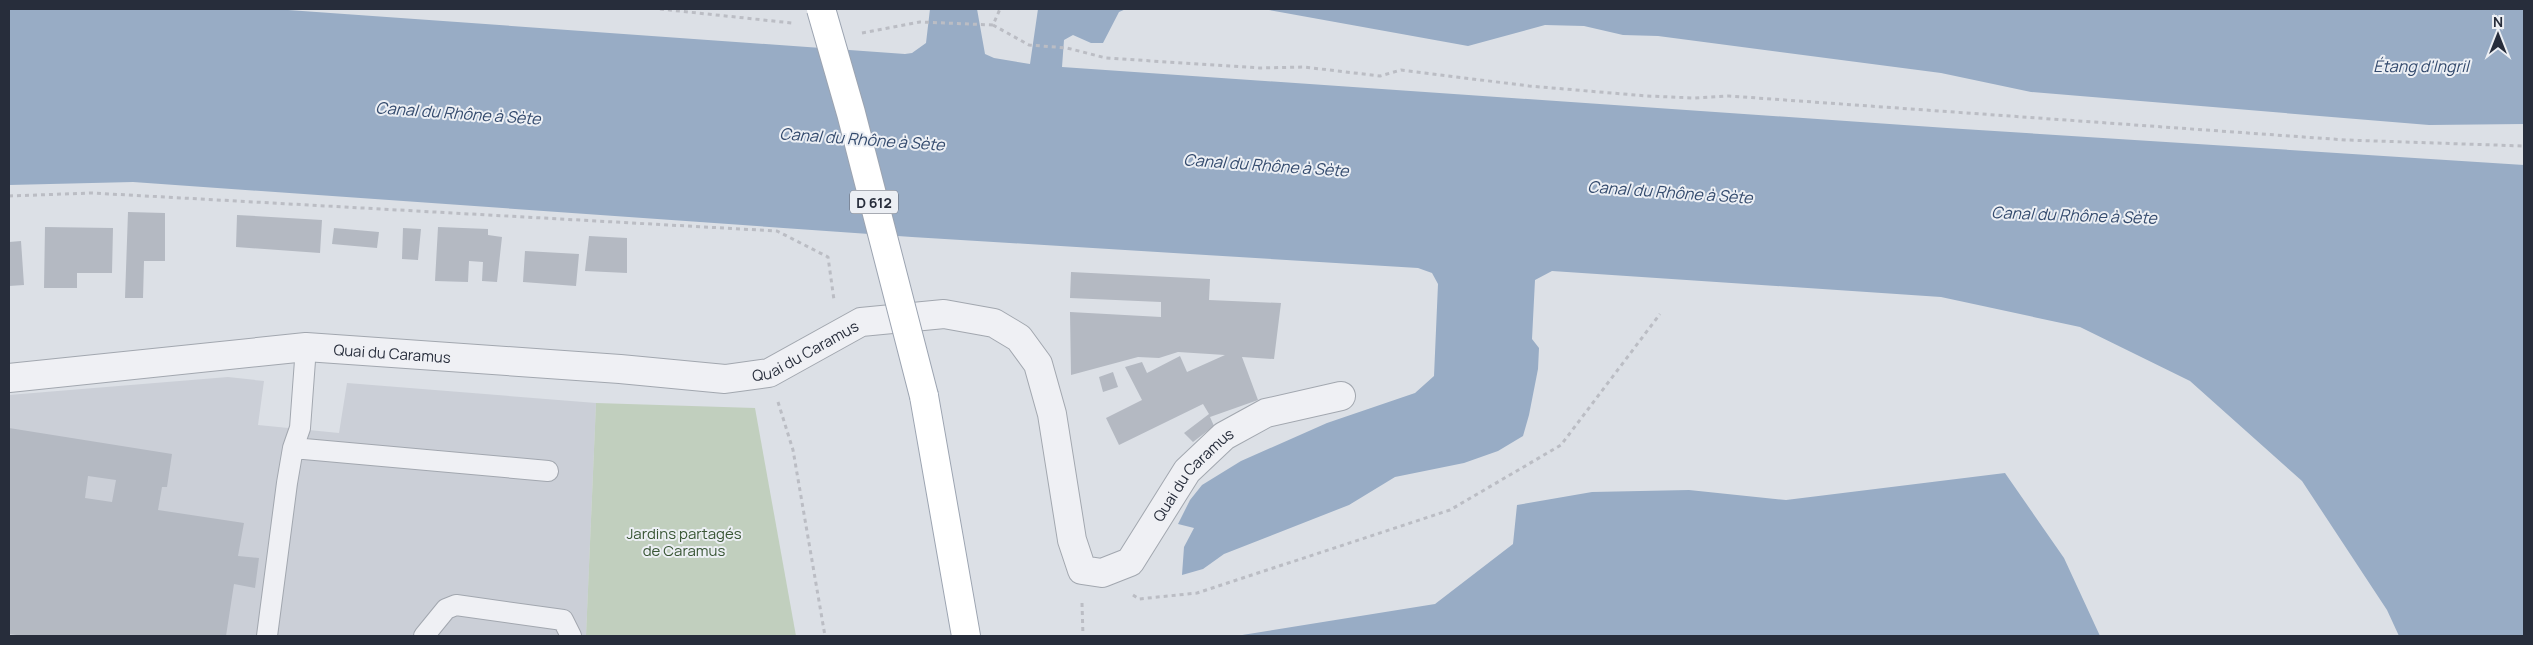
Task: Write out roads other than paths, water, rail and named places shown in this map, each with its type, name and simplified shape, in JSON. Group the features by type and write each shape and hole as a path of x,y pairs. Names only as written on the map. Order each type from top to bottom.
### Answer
{"main road":[{"name":"D 612","path":"821,9 851,113 924,396 966,636"}],"street":[{"name":"Quai du Caramus","path":"9,378 306,347 620,369 725,379 769,373 861,322 944,314 994,323 1020,338 1038,364 1052,414 1072,540 1082,570 1102,573 1130,562 1187,471 1224,436 1266,413 1341,396"}],"lane":[{"path":"267,636 293,448 300,428 306,347"},
{"path":"293,448 548,471"},
{"path":"424,636 446,609 456,605 563,620 571,636"}],"water":[{"name":"Canal du Rhône à Sète","path":"9,9 274,9 905,54 912,53 926,43 930,9 977,9 985,54 994,58 1030,64 1038,9 1126,9 1119,12 1103,43 1091,43 1073,35 1064,40 1062,67 1947,128 2524,165 2524,636 2399,636 2387,610 2302,481 2190,381 2080,327 1941,297 1552,271 1535,280 1532,339 1539,348 1538,369 1523,436 1498,451 1464,463 1395,477 1349,505 1224,554 1203,569 1182,575 1184,547 1194,528 1178,524 1190,500 1202,485 1241,461 1327,423 1415,393 1434,376 1438,284 1432,273 1418,268 912,237 133,182 9,185"},
{"name":"Étang d'Ingril","path":"1263,9 2524,9 2524,124 2429,125 2031,92 1941,73 1658,36 1623,35 1584,26 1545,25 1468,46"},
{"path":"2005,473 2064,558 2100,636 1236,636 1435,604 1513,544 1517,505 1592,492 1689,490 1786,500"}],"park label":[{"name":"Jardins partagés de Caramus","path":"684,542"}]}
